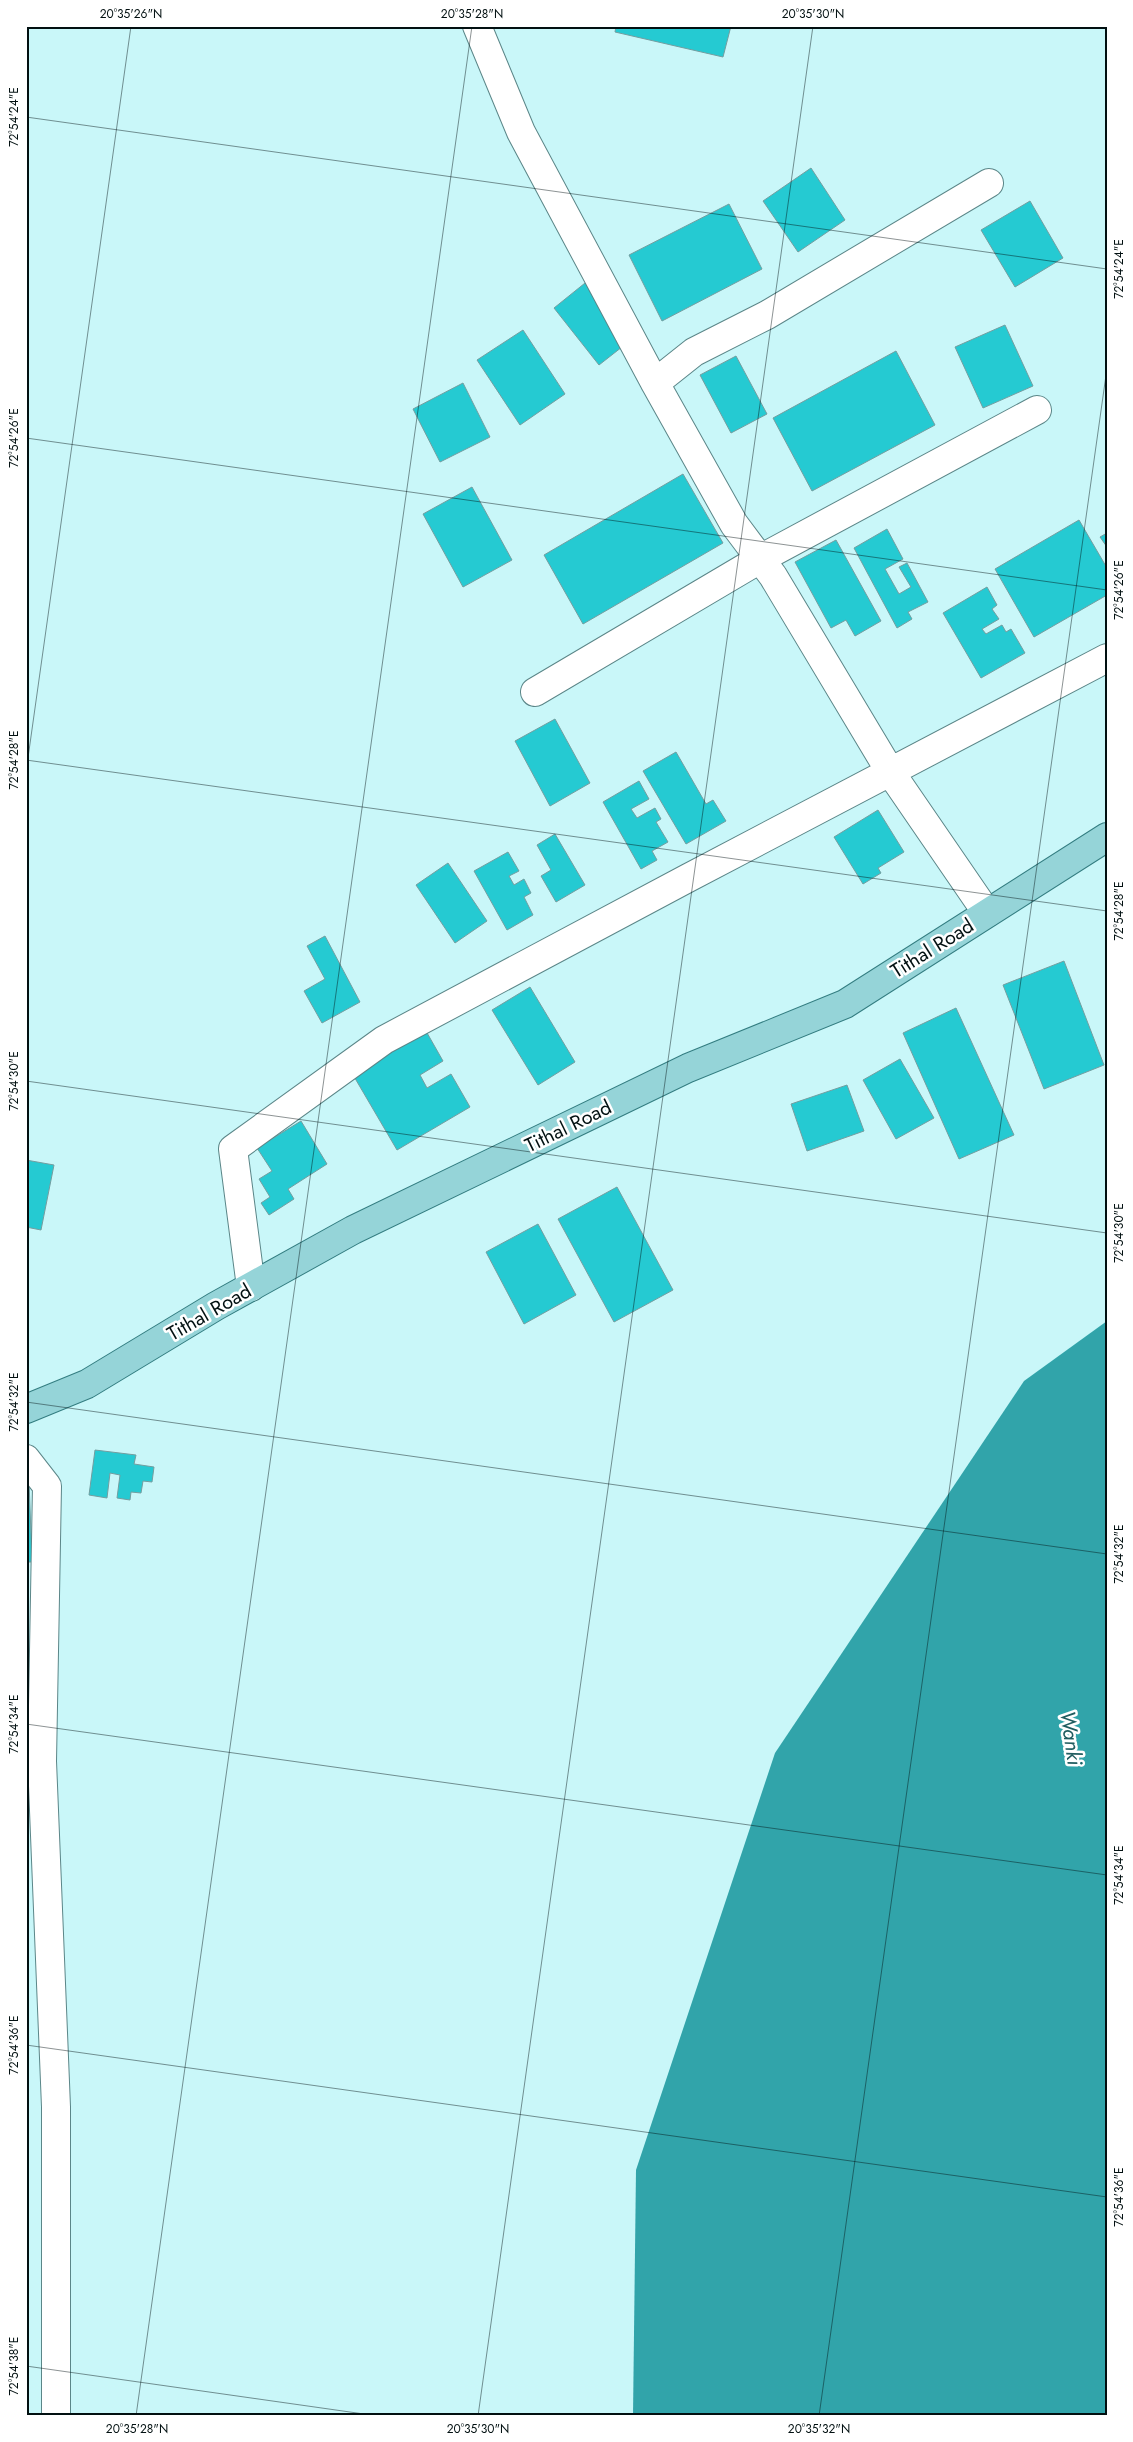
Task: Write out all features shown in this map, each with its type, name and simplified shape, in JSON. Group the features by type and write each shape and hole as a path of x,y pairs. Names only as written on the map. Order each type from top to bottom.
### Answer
{"main road":[{"name":"Tithal Road","path":"26,1409 87,1384 251,1287 353,1230 679,1073 845,1004 1107,837"}],"street":[{"path":"477,26 521,132 655,383 734,524 773,576 891,772 987,913"},
{"path":"655,383 694,352 767,315 989,182"},
{"path":"535,692 760,559 1037,410"},
{"path":"251,1287 233,1149 384,1040 1107,658"},
{"path":"26,1459 47,1486 42,1762 56,2108 56,2416"}],"water":[{"name":"Wanki","path":"1107,1321 1107,2416 633,2416 636,2170 775,1753 1024,1381"}],"building":[{"path":"616,26 731,26 723,57 615,32"},
{"path":"811,168 845,220 798,252 763,201"},
{"path":"1030,201 1063,258 1015,287 981,230"},
{"path":"729,204 762,269 662,321 629,255"},
{"path":"590,279 636,336 599,365 554,308"},
{"path":"1005,325 1033,386 983,408 955,347"},
{"path":"523,330 565,394 520,425 477,360"},
{"path":"896,351 935,425 812,491 773,418"},
{"path":"736,356 767,414 731,433 700,375"},
{"path":"463,383 490,437 440,462 413,409"},
{"path":"683,474 723,543 583,624 544,555"},
{"path":"472,487 512,560 463,587 423,514"},
{"path":"1079,520 1107,568 1107,595 1034,637 995,569"},
{"path":"887,529 903,559 885,569 899,594 911,587 899,567 907,563 928,602 908,612 912,619 897,628 854,548"},
{"path":"1107,533 1107,547 1100,537"},
{"path":"836,540 881,621 855,636 846,620 831,628 795,562"},
{"path":"987,587 997,605 992,609 999,619 982,629 986,634 1002,625 1006,632 1011,629 1025,653 981,678 943,613"},
{"path":"555,719 590,783 550,806 515,741"},
{"path":"676,752 706,804 713,800 726,821 686,844 643,771"},
{"path":"639,781 649,799 631,809 637,818 655,808 661,819 656,822 668,842 652,851 657,860 641,869 603,802"},
{"path":"878,810 904,852 878,868 881,873 863,884 834,837"},
{"path":"555,834 585,885 556,902 541,876 551,870 537,845"},
{"path":"508,852 519,871 509,876 514,885 524,879 531,893 524,897 533,915 507,930 474,871"},
{"path":"448,863 487,921 455,943 416,885"},
{"path":"325,936 360,1002 322,1023 304,991 325,979 307,946"},
{"path":"1064,961 1104,1065 1044,1089 1003,985"},
{"path":"530,987 575,1062 538,1085 492,1010"},
{"path":"956,1008 1014,1135 959,1159 903,1033"},
{"path":"422,1024 443,1061 420,1075 427,1088 451,1074 470,1107 397,1150 349,1068"},
{"path":"900,1059 934,1118 896,1139 863,1080"},
{"path":"847,1085 864,1131 807,1151 791,1104"},
{"path":"301,1121 327,1164 288,1189 294,1199 269,1215 261,1203 270,1197 259,1179 272,1171 257,1148"},
{"path":"26,1160 54,1165 41,1230 26,1227"},
{"path":"617,1187 673,1290 614,1322 558,1219"},
{"path":"538,1224 576,1295 524,1324 486,1252"},
{"path":"95,1450 136,1455 134,1464 154,1467 152,1482 143,1481 141,1493 131,1492 130,1500 117,1498 120,1475 110,1473 107,1498 89,1495"},
{"path":"26,1481 29,1481 32,1562 26,1562"}]}
